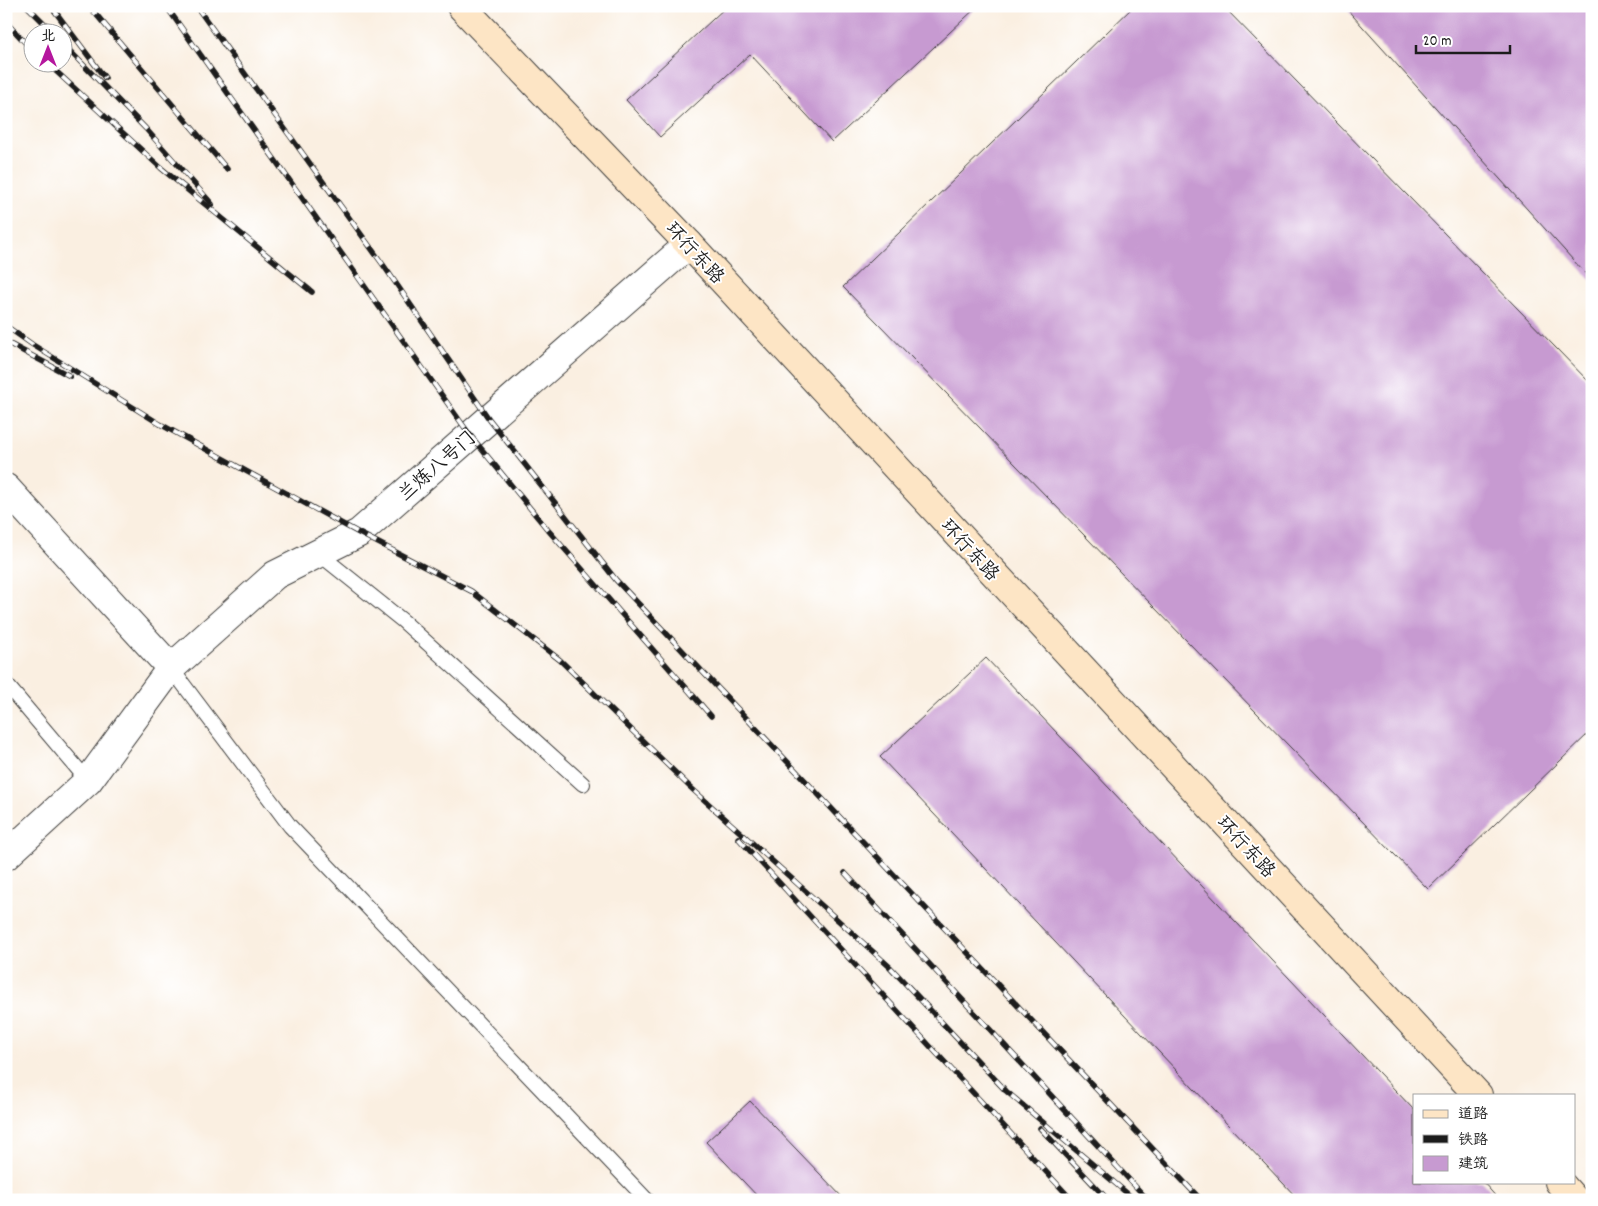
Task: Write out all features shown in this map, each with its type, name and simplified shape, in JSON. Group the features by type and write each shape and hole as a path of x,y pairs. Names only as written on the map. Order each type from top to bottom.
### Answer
{"street":[{"name":"环行东路","path":"461,6 689,244 1477,1094"},
{"name":"兰炼八号门","path":"6,856 88,781 171,668 275,574 359,533 689,244"},
{"path":"6,488 171,668"},
{"path":"1561,1184 1575,1200"}],"lane":[{"path":"318,553 402,621 583,784"},
{"path":"171,668 290,826 647,1200"},
{"path":"6,684 88,781"}],"building":[{"path":"727,6 978,6 832,142 750,54 660,137 626,100"},
{"path":"1134,6 1223,6 1592,385 1592,730 1428,889 843,287"},
{"path":"1344,6 1592,6 1592,281"},
{"path":"986,658 1413,1109 1413,1184 1485,1184 1499,1200 1299,1200 880,757"},
{"path":"750,1101 845,1200 761,1200 706,1142"}],"railway":[{"path":"27,6 43,22"},
{"path":"51,6 105,78"},
{"path":"89,6 227,169"},
{"path":"166,6 470,435 548,530 711,716"},
{"path":"196,6 384,266 489,419 616,580 1201,1200"},
{"path":"6,22 22,39"},
{"path":"72,53 146,129 212,204"},
{"path":"57,72 161,168 312,292"},
{"path":"6,326 33,345 160,424 359,533 471,591 560,660 690,787 890,967 1006,1091 1135,1200"},
{"path":"6,342 70,376"},
{"path":"738,838 1072,1200"},
{"path":"845,873 1148,1200"},
{"path":"1040,1128 1108,1200"}]}
